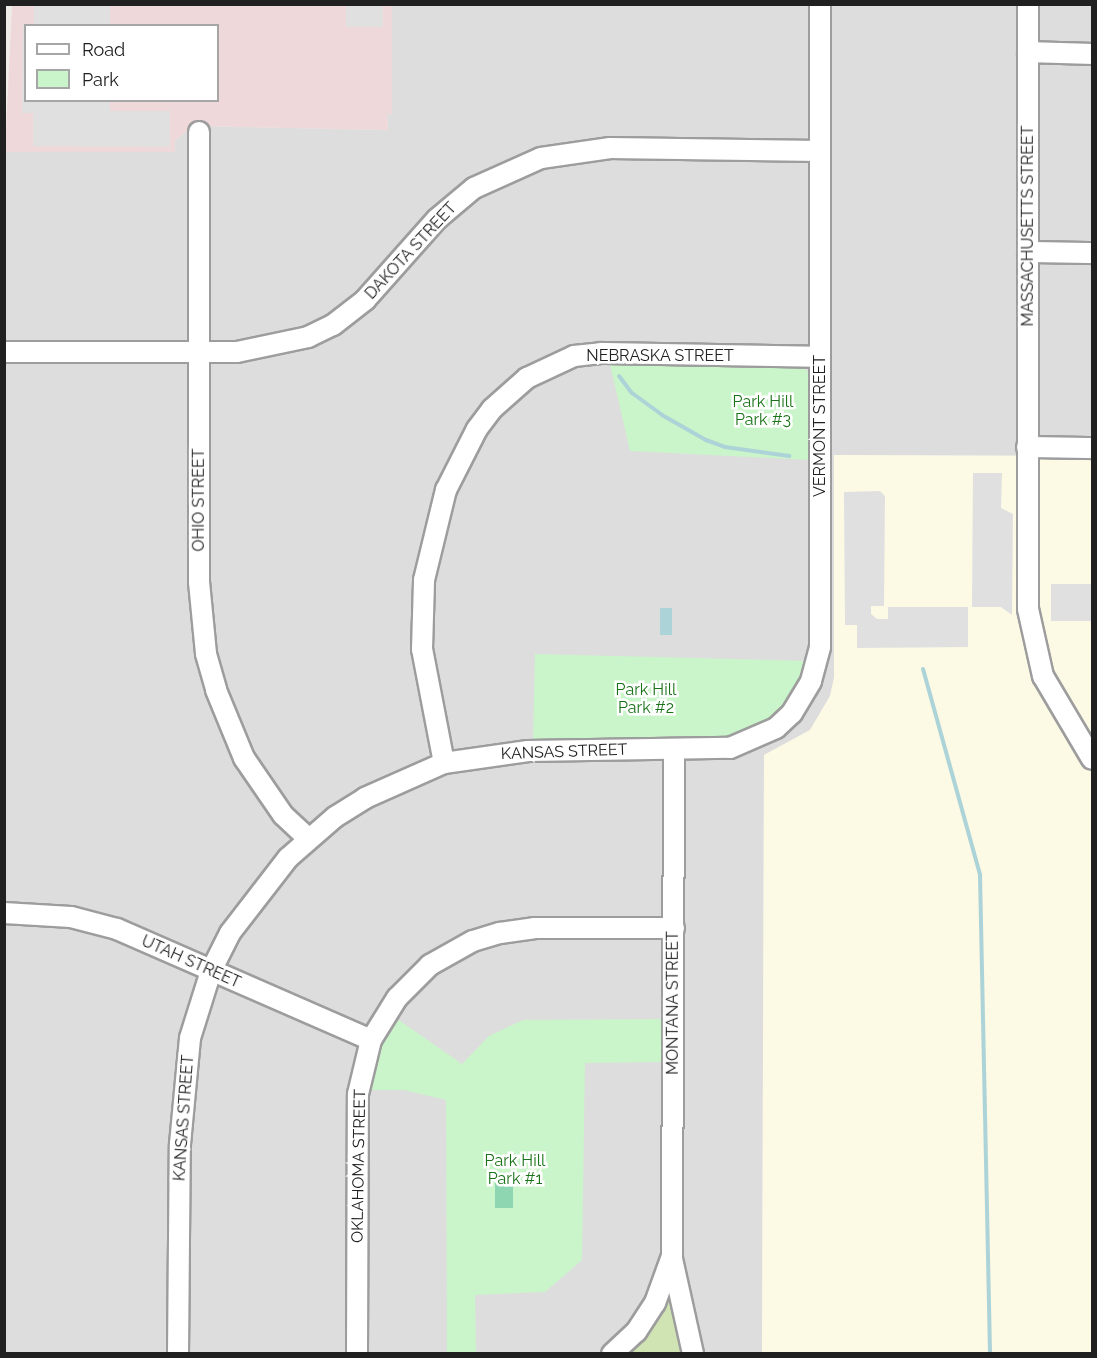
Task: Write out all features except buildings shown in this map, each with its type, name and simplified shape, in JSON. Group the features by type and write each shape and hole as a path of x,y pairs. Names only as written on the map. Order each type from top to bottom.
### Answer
{"street":[{"name":"VERMONT STREET","path":"674,750 730,748 762,736 792,713 811,681 820,647 820,4"},
{"name":"MASSACHUSETTS STREET","path":"1028,4 1026,576 1035,653 1054,698 1092,759"},
{"path":"1028,52 1092,54"},
{"name":"OHIO STREET","path":"199,132 199,582 206,654 216,690 244,758 284,815 308,838"},
{"name":"DAKOTA STREET","path":"4,352 263,350 333,325 365,300 453,204 492,177 541,158 610,148 819,151"},
{"path":"1028,252 1092,253"},
{"name":"NEBRASKA STREET","path":"444,763 422,649 424,580 446,490 477,429 492,409 527,378 574,356 601,352 820,357"},
{"path":"1027,447 1092,448"},
{"name":"KANSAS STREET","path":"178,1353 182,1101 190,1038 211,971 250,902 308,838 365,798 444,763 528,751 674,750"},
{"name":"MONTANA STREET","path":"674,750 672,1256 693,1353"},
{"name":"UTAH STREET","path":"4,913 49,914 97,922 371,1040"},
{"name":"OKLAHOMA STREET","path":"357,1353 357,1118 362,1074 371,1040 411,981 430,965 473,941 534,928 674,928"},
{"name":"MONTANA STREET","path":"612,1353 646,1317 672,1256"}],"shaded area":[{"path":"12,5 392,5 392,114 387,114 388,130 194,126 175,140 175,152 5,152"},
{"path":"34,5 110,5 110,24 34,24"},
{"path":"346,5 383,5 383,27 346,27"},
{"path":"392,5 1092,5 1092,456 834,455 834,678 830,696 810,730 764,755 762,1353 5,1353 4,152 175,152 175,140 194,126 388,130 387,114 392,114"},
{"path":"23,25 24,102 110,102 110,111 170,111 170,147 33,146 33,113 22,113"},
{"path":"834,455 1092,456 1092,1353 762,1354 764,755 810,730 830,696 834,678"},
{"path":"973,473 1002,473 1001,508 1013,514 1012,615 1001,607 972,607"},
{"path":"880,491 885,496 884,606 871,606 871,614 877,619 888,619 888,607 968,607 968,647 857,648 857,625 845,625 844,492"},
{"path":"1051,584 1092,584 1092,621 1051,621"}],"green space":[{"name":"Park Hill Park #3","path":"609,360 803,366 810,375 811,460 630,451"},
{"name":"Park Hill Park #2","path":"535,654 808,661 795,694 766,723 748,735 712,743 533,741"},
{"name":"Park Hill Park #1","path":"393,1016 462,1064 489,1036 523,1020 665,1019 665,1062 585,1063 582,1260 545,1292 475,1295 476,1353 447,1353 446,1100 404,1090 365,1090 376,1050"},
{"path":"495,1183 513,1183 513,1208 495,1208"},
{"path":"668,1295 686,1353 625,1354"}],"water":[{"path":"660,608 672,608 672,635 660,635"}],"waterway":[{"path":"619,376 632,393 662,415 706,440 725,447 789,456"},
{"path":"923,669 980,875 990,1354"}]}
